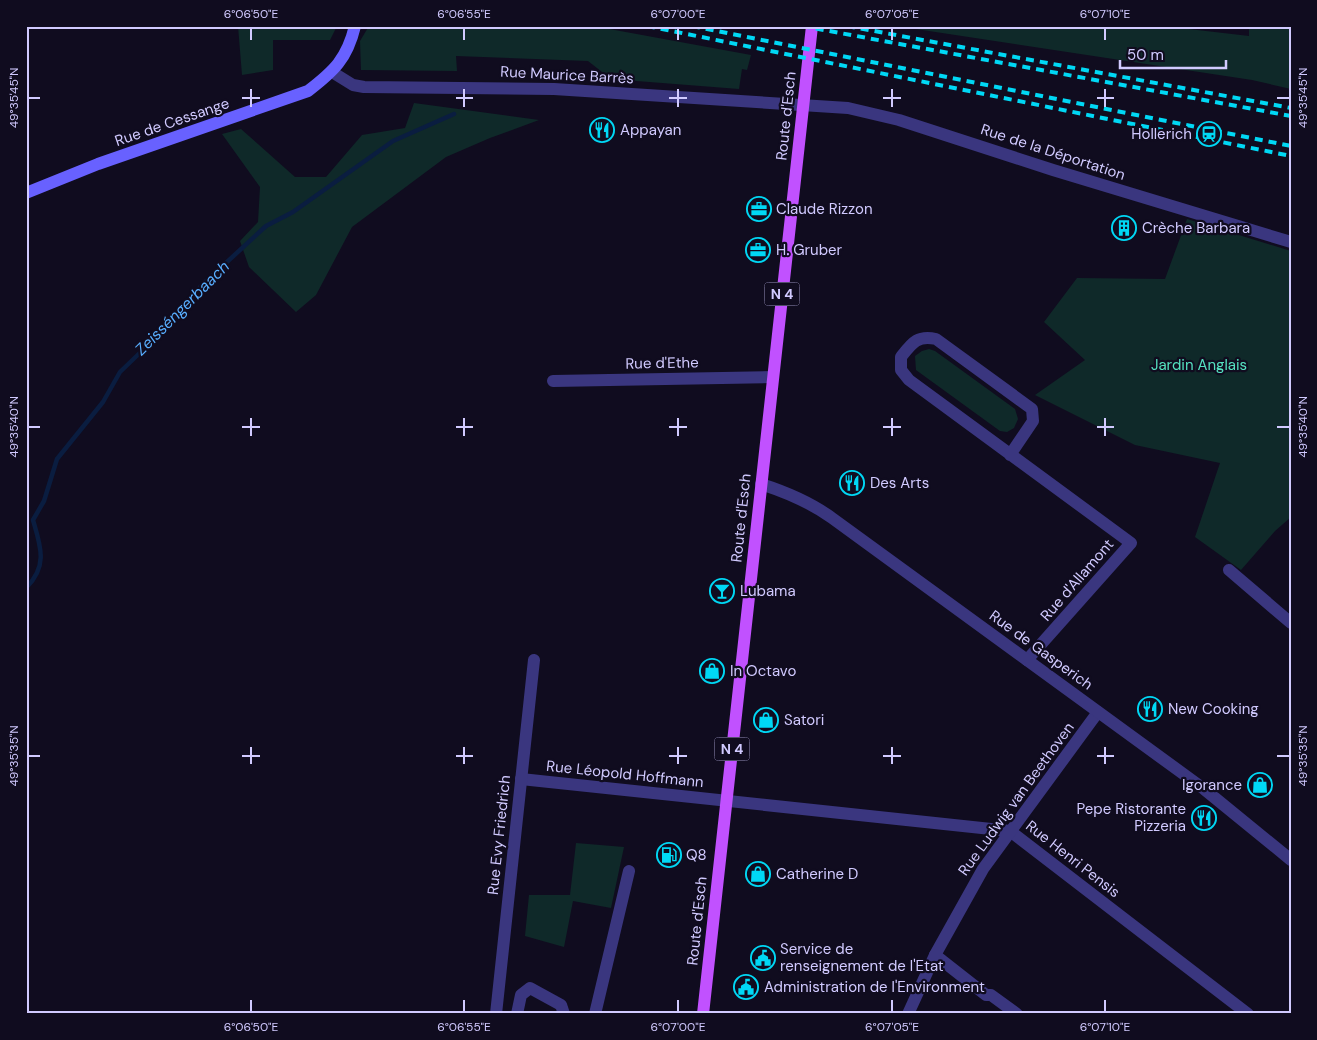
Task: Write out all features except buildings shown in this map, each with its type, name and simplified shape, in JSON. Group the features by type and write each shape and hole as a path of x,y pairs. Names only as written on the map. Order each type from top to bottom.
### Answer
{"main road":[{"name":"Rue de Cessange","path":"26,194 98,164 308,91 332,72 344,56 355,26"},
{"name":"Route d'Esch","path":"703,1014 812,26"}],"street":[{"name":"Rue Maurice Barrès","path":"332,72 353,85 364,87 554,89 803,104"},
{"name":"Rue de la Déportation","path":"803,104 848,108 899,120 1053,170 1291,242"},
{"path":"926,337 936,339 1032,409 1033,421 1010,455 909,380 901,370 901,357 915,339 926,337"},
{"name":"Rue d'Ethe","path":"552,381 773,377"},
{"name":"Rue d'Allamont","path":"1010,455 1131,543 1027,660"},
{"name":"Rue de Gasperich","path":"761,484 784,491 814,506 1204,789 1291,860"},
{"path":"1229,570 1291,623"},
{"name":"Rue Evy Friedrich","path":"496,1014 534,660"},
{"name":"Rue Ludwig van Beethoven","path":"908,1014 935,955 982,869 1098,712"},
{"name":"Rue Léopold Hoffmann","path":"521,779 726,801"},
{"name":"Rue Henri Pensis","path":"726,801 1010,831 1248,1014"},
{"path":"595,1014 629,871"},
{"path":"935,955 986,995 991,994 1017,1014"},
{"path":"517,1014 521,995 530,988 560,1005 564,1014"}],"green space":[{"path":"238,26 337,26 330,40 273,40 273,70 242,75"},
{"path":"369,26 593,26 751,55 747,70 742,69 739,89 611,79 588,61 456,56 457,71 361,70 360,41"},
{"path":"896,26 1163,26 1249,36 1249,26 1291,26 1291,89 1252,80"},
{"path":"414,103 539,120 446,157 352,227 316,295 296,312 249,267 240,241 258,222 260,187 222,134 241,129 295,177 326,177 362,135 405,128"},
{"name":"Jardin Anglais","path":"1187,219 1291,251 1291,517 1275,531 1241,570 1195,537 1220,463 1135,445 1035,395 1085,360 1044,322 1077,278 1165,279"},
{"path":"929,349 935,351 1015,409 1018,419 1014,428 1007,432 1000,431 916,370 915,356"},
{"path":"576,843 624,847 611,908 573,901 564,947 525,936 529,895 570,895"}],"waterway":[{"name":"Zeisséngerbaach","path":"26,588 38,572 41,556 33,520 44,501 57,459 103,402 120,372 147,346 202,285 266,226 293,212 393,141 454,114"}],"railway":[{"path":"647,26 1291,156"},
{"path":"692,26 1291,146"},
{"path":"802,26 1291,116"},
{"path":"847,26 1291,108"}],"place":[{"name":"Appayan","path":"602,130"},
{"name":"Hollerich","path":"1209,134"},
{"name":"Claude Rizzon","path":"759,209"},
{"name":"Crèche Barbara","path":"1124,228"},
{"name":"H. Gruber","path":"758,250"},
{"name":"Des Arts","path":"852,483"},
{"name":"Lubama","path":"722,591"},
{"name":"In Octavo","path":"712,671"},
{"name":"New Cooking","path":"1150,709"},
{"name":"Satori","path":"766,720"},
{"name":"Igorance","path":"1260,785"},
{"name":"Pepe Ristorante Pizzeria","path":"1204,818"},
{"name":"Q8","path":"669,855"},
{"name":"Catherine D","path":"758,874"},
{"name":"Service de renseignement de l'Etat","path":"763,958"},
{"name":"Administration de l'Environment","path":"746,987"}]}
